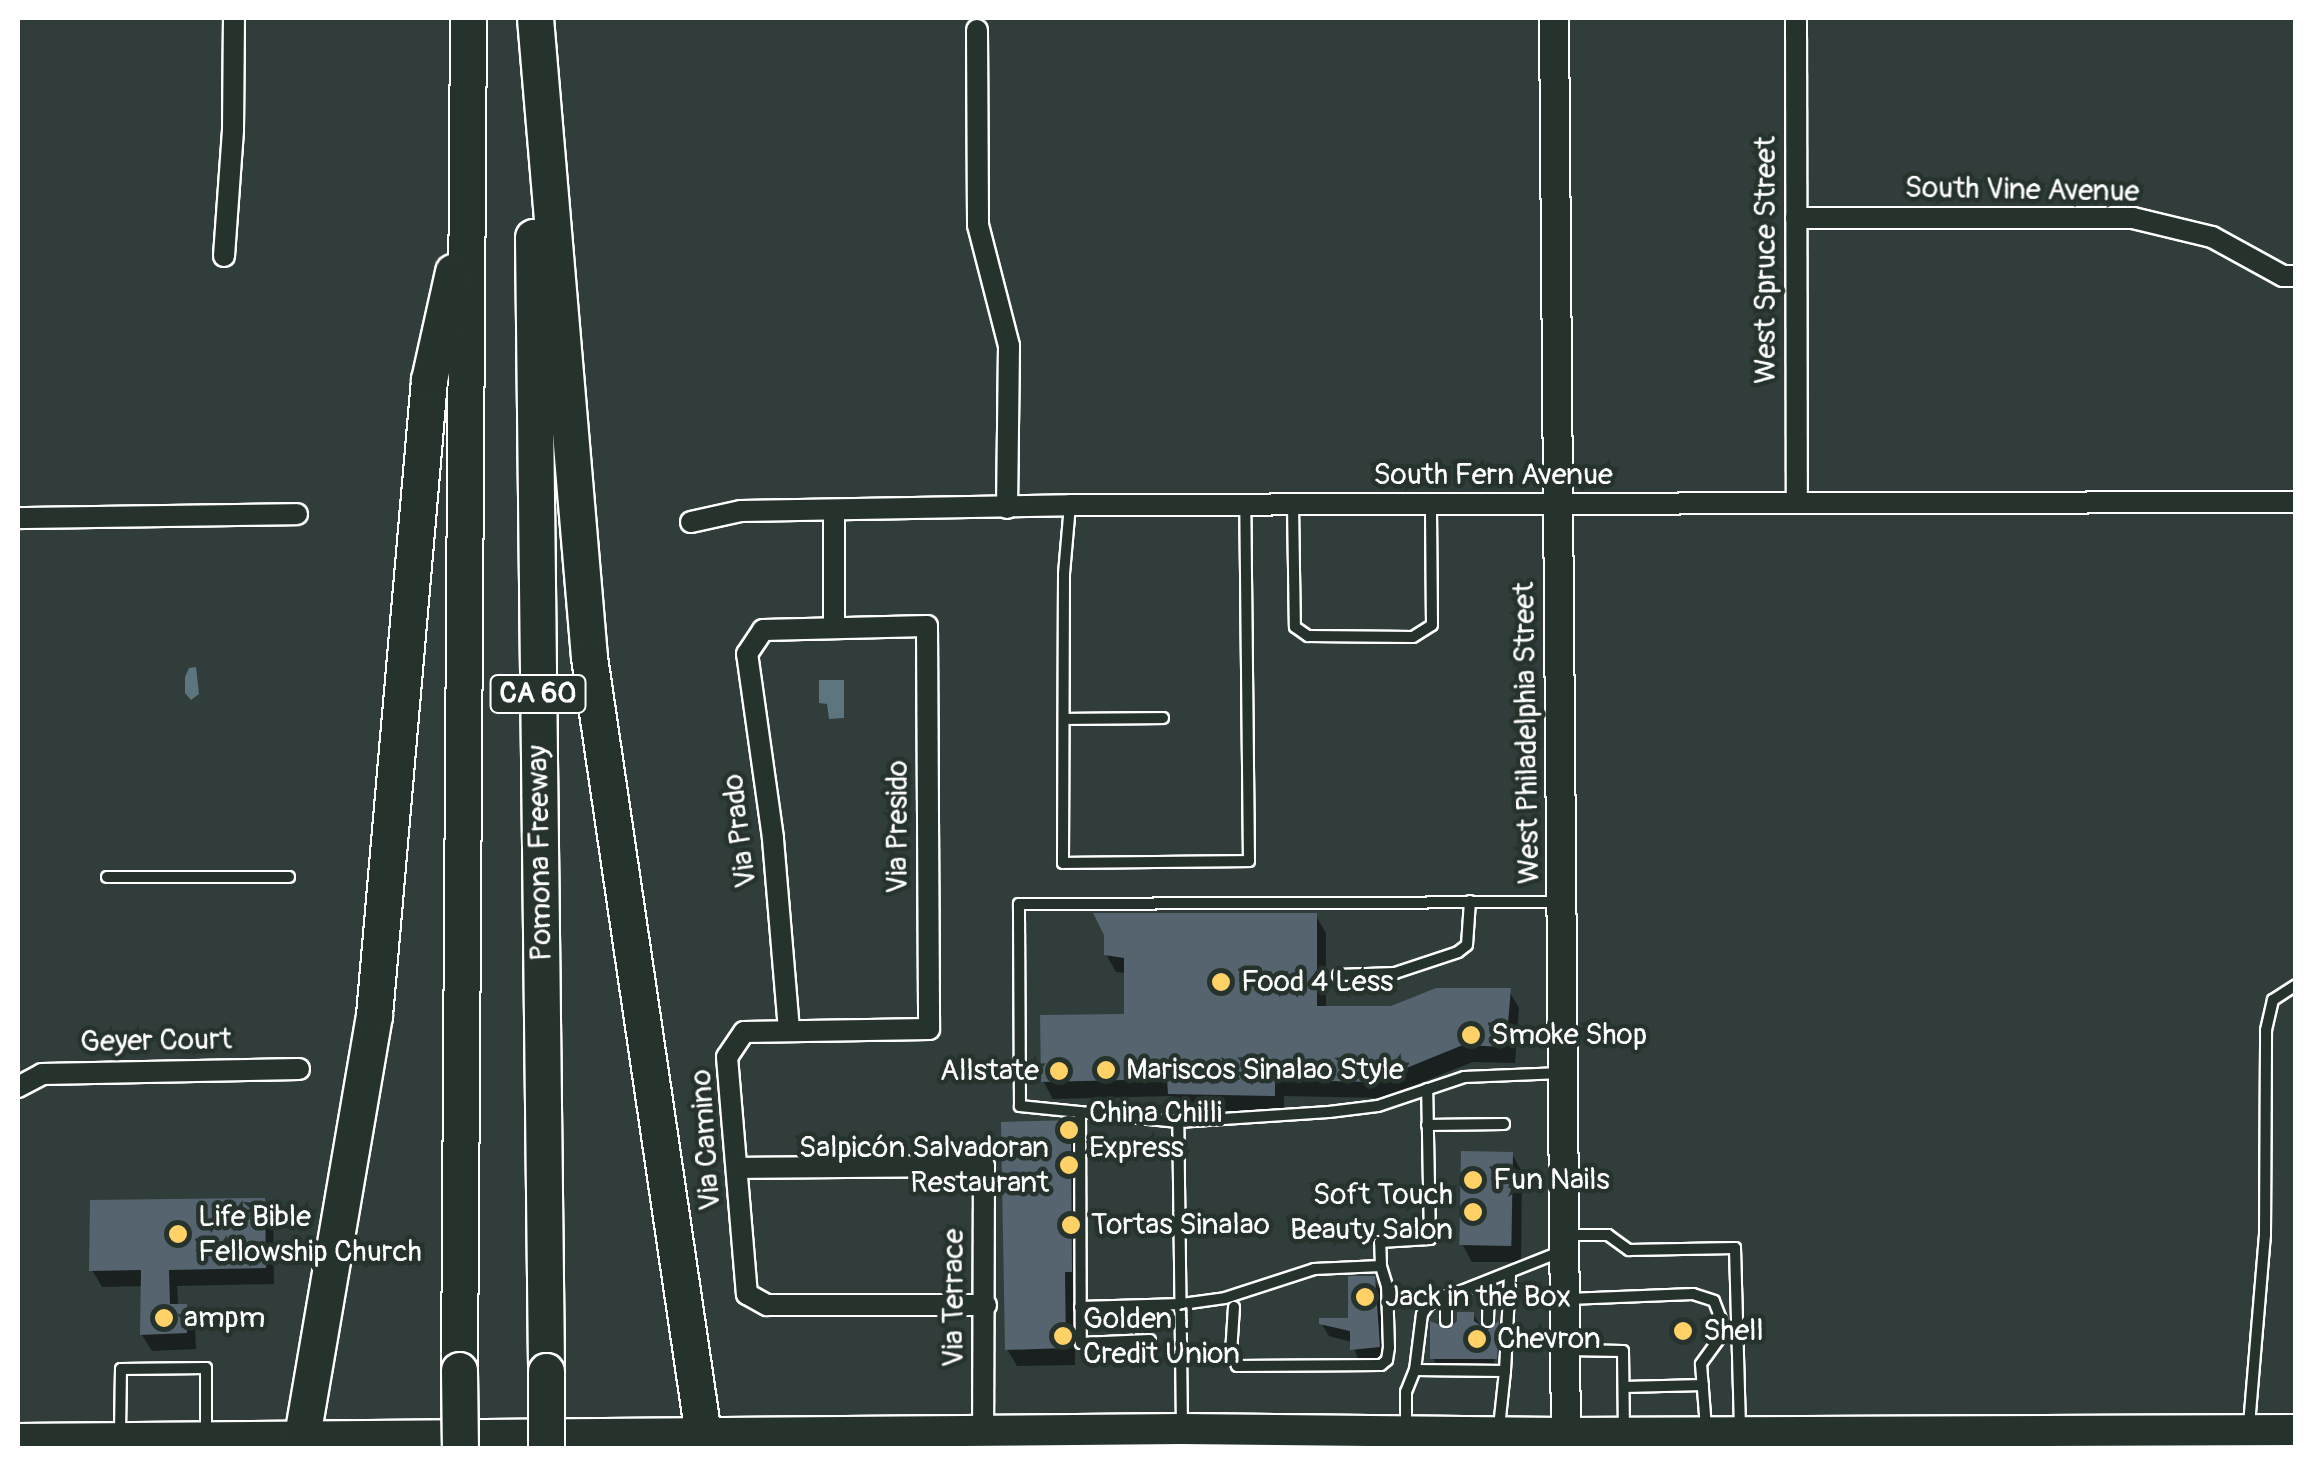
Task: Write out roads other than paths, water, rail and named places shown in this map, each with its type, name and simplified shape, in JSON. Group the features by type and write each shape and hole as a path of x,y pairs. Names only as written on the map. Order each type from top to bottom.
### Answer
{"highway":[{"name":"CA 60","path":"460,1448 470,198 468,18"},
{"path":"533,18 589,657 704,1441"},
{"name":"Pomona Freeway","path":"533,18 546,1448"},
{"path":"300,1444 374,1015 429,380 470,198"}],"main road":[{"name":"West Philadelphia Street","path":"1554,18 1566,1350 1563,1443"},
{"path":"18,1438 206,1438 300,1444 704,1441 983,1430 1182,1429 1498,1433 1563,1443 1624,1433 1706,1433 1741,1440 1867,1432 2129,1440 2296,1430"}],"street":[{"path":"224,256 234,130 234,18"},
{"name":"West Spruce Street","path":"1796,18 1797,502"},
{"path":"977,30 978,226 1010,346 1007,508"},
{"name":"South Vine Avenue","path":"1796,218 2133,218 2212,237 2283,276 2296,276"},
{"name":"South Fern Avenue","path":"692,522 741,512 1070,506 2296,502"},
{"path":"834,510 834,625"},
{"path":"18,518 297,514"},
{"name":"Via Presido","path":"789,1030 929,1029 926,626 834,625"},
{"name":"Via Prado","path":"789,1030 772,838 747,654 762,630 834,625"},
{"name":"Via Camino","path":"789,1030 744,1032 727,1057 747,1294 766,1306 986,1304"},
{"name":"Geyer Court","path":"18,1087 42,1074 299,1069"},
{"name":"Via Terrace","path":"738,1168 984,1166 983,1430"}],"lane":[{"path":"1293,506 1295,628 1308,636 1414,637 1432,625 1431,505"},
{"path":"1070,506 1064,574 1063,863 1249,861 1246,506"},
{"path":"1064,719 1164,718"},
{"path":"107,876 289,876"},
{"path":"1338,975 1395,973 1458,952 1467,945 1470,901"},
{"path":"1562,902 1020,904 1020,1106 1178,1122 1378,1106 1464,1077 1563,1073"},
{"path":"2249,1430 2264,1235 2266,1030 2273,1000 2296,986"},
{"path":"1234,1307 1232,1353 1237,1366 1382,1365 1387,1360 1387,1286 1380,1242 1430,1240 1426,1089"},
{"path":"1080,1112 1081,1343 1150,1340"},
{"path":"1178,1122 1182,1429"},
{"path":"1427,1125 1504,1124"},
{"path":"1406,1432 1406,1392 1415,1370 1422,1314 1429,1304 1510,1274 1565,1242 1608,1235 1629,1250 1735,1248 1741,1440"},
{"path":"1080,1307 1182,1304 1225,1298 1314,1268 1381,1266"},
{"path":"1498,1433 1510,1274"},
{"path":"1488,1281 1488,1321"},
{"path":"1565,1299 1658,1294 1708,1297 1719,1306 1719,1340 1700,1364 1706,1433"},
{"path":"1446,1296 1446,1321"},
{"path":"1566,1350 1623,1351 1624,1433"},
{"path":"1415,1370 1488,1365 1505,1371"},
{"path":"120,1438 121,1369 206,1368 206,1438"},
{"path":"1624,1387 1704,1385"}],"water":[{"path":"196,667 199,694 191,700 185,693 185,677 189,668"},
{"path":"819,680 844,680 844,718 829,719 827,704 819,703"}],"place":[{"name":"Food 4 Less","path":"1221,982"},
{"name":"Smoke Shop","path":"1471,1035"},
{"name":"Mariscos Sinalao Style","path":"1106,1070"},
{"name":"Allstate","path":"1059,1071"},
{"name":"China Chilli Express","path":"1069,1130"},
{"name":"Salpicón Salvadoran Restaurant","path":"1069,1165"},
{"name":"Fun Nails","path":"1473,1180"},
{"name":"Soft Touch Beauty Salon","path":"1473,1212"},
{"name":"Tortas Sinalao","path":"1071,1225"},
{"name":"Life Bible Fellowship Church","path":"178,1234"},
{"name":"Jack in the Box","path":"1365,1297"},
{"name":"ampm","path":"164,1318"},
{"name":"Shell","path":"1683,1331"},
{"name":"Golden 1 Credit Union","path":"1063,1336"},
{"name":"Chevron","path":"1477,1339"}]}
